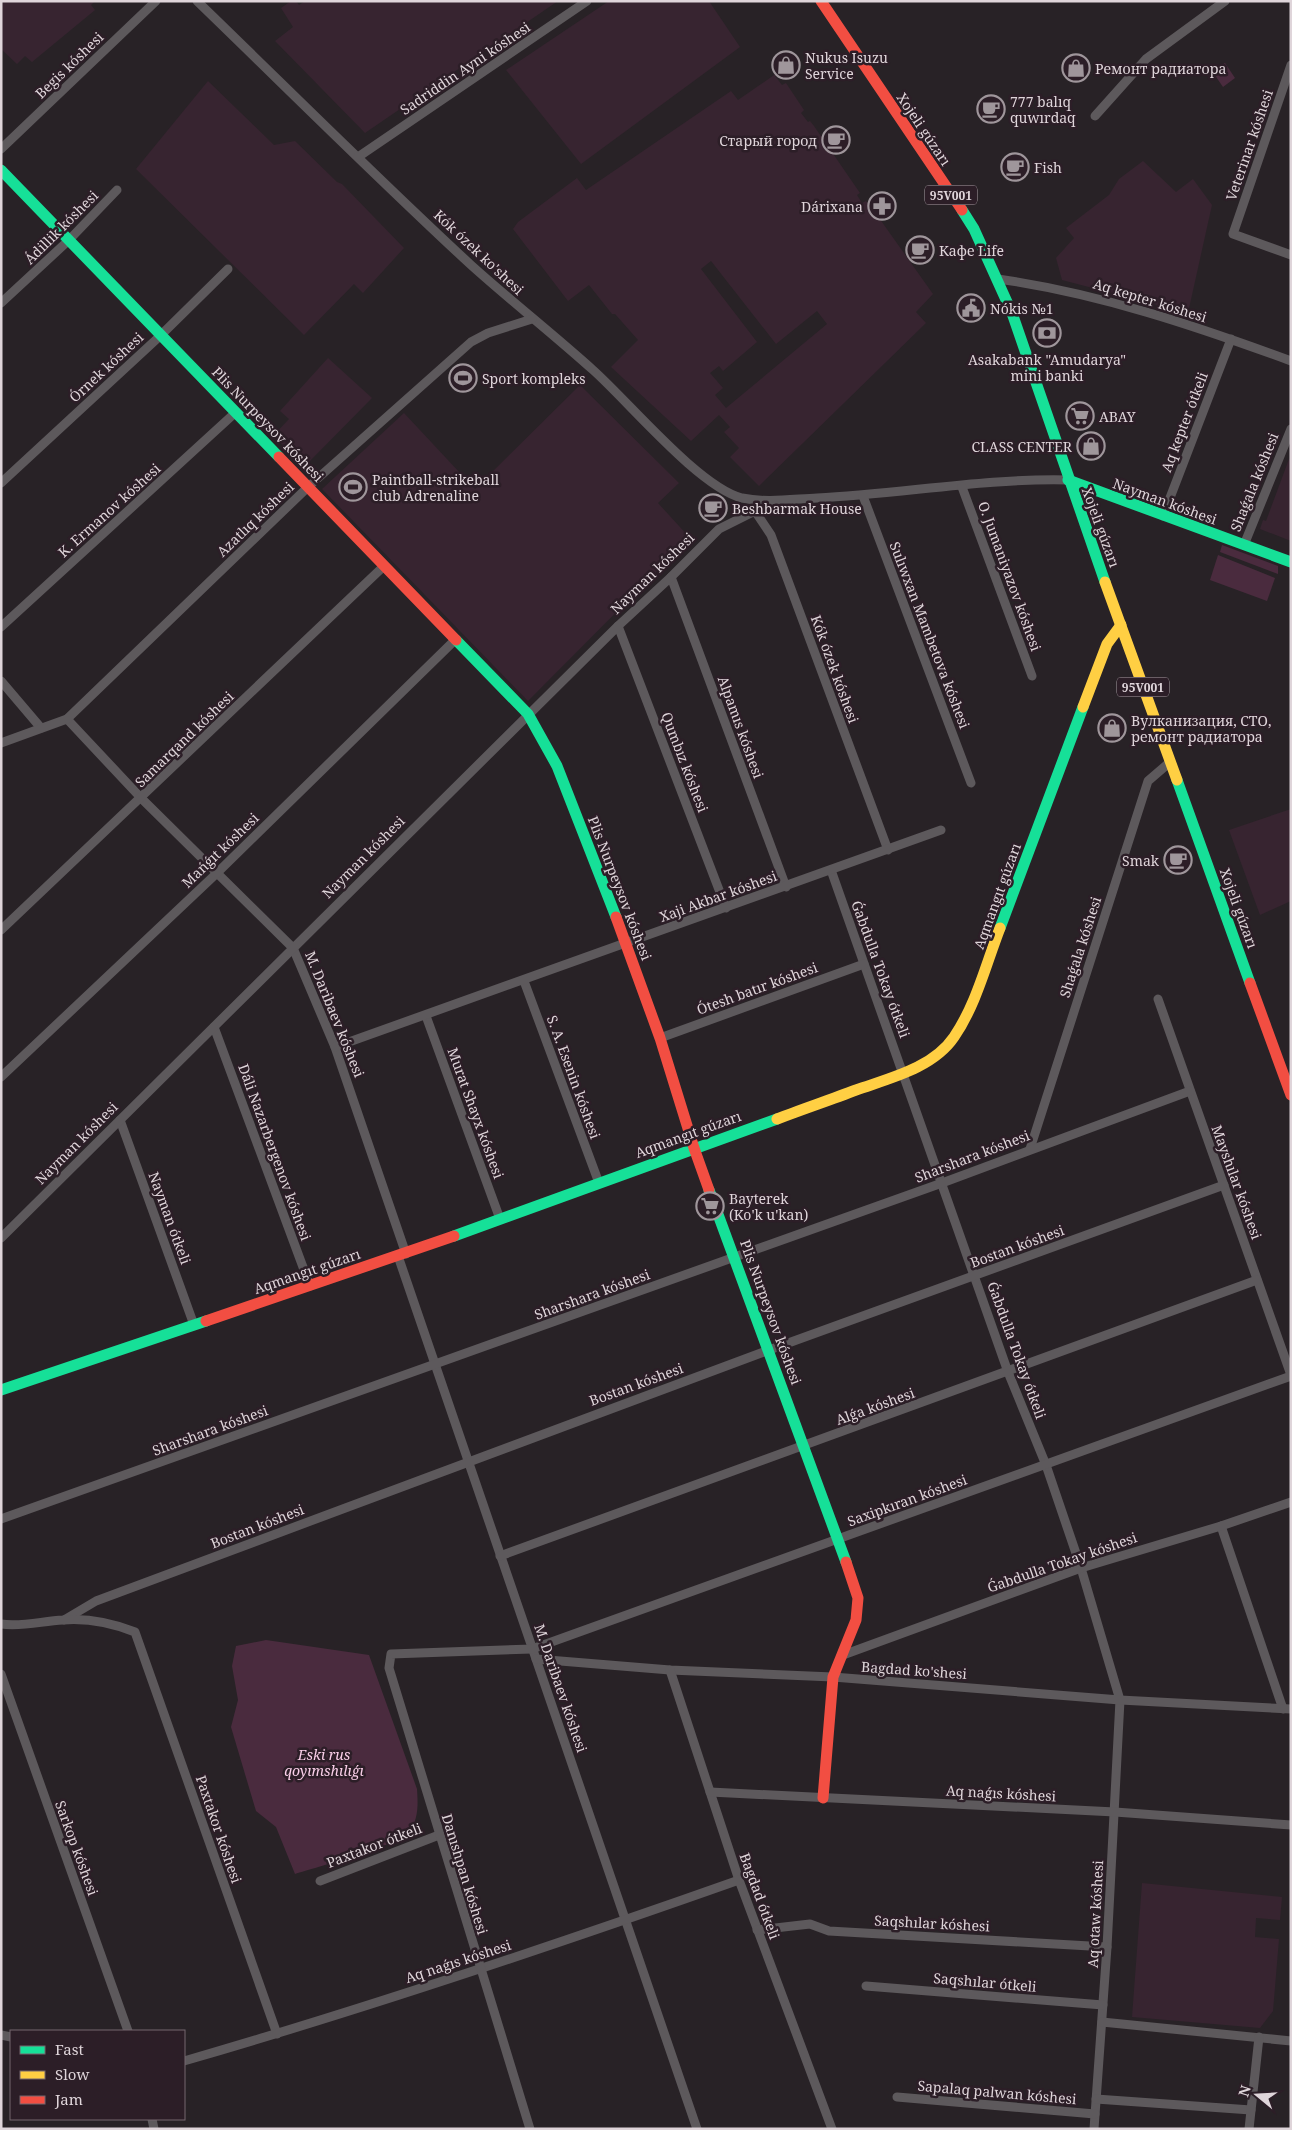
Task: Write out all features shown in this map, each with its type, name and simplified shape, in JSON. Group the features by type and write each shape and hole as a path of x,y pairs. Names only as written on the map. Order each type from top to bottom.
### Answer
{"street":[{"name":"Begis kóshesi","path":"1,149 156,1"},
{"name":"Kók ózek ko'shesi","path":"197,1 358,157 532,320 593,370 703,476 722,490 741,497 758,500"},
{"name":"Sadriddin Ayni kóshesi","path":"358,157 587,1"},
{"name":"Xojeli gúzarı","path":"821,1 974,229 998,279 1019,331 1068,480 1291,1096"},
{"path":"1095,116 1146,59 1225,1"},
{"name":"Veterinar kóshesi","path":"1291,65 1234,234 1291,255"},
{"name":"Plis Nurpeysov kóshesi","path":"1,170 528,714 557,766 626,944 660,1038 694,1148 839,1539 858,1598 856,1620 833,1677 823,1798"},
{"name":"Ádillik kóshesi","path":"1,303 69,240 117,190"},
{"name":"Órnek kóshesi","path":"1,483 160,336 228,269"},
{"name":"Aq kepter kóshesi","path":"998,279 1046,286 1082,294 1231,339 1291,361"},
{"name":"Azatlıq kóshesi","path":"1,743 67,719 308,487 471,342 488,333 532,320"},
{"name":"Aq kepter ótkeli","path":"1163,516 1231,339"},
{"name":"K. Ermanov kóshesi","path":"1,627 236,412"},
{"name":"Shaǵala kóshesi","path":"1244,545 1291,429"},
{"name":"Nayman kóshesi","path":"758,500 863,496 1037,480 1068,480 1291,562"},
{"name":"O. Jumaniyazov kóshesi","path":"962,487 1032,676"},
{"name":"Sulıwxan Mambetova kóshesi","path":"863,496 971,783"},
{"path":"755,511 758,500"},
{"name":"Nayman kóshesi","path":"1,1238 618,626 671,578 719,529 755,511"},
{"name":"Kók ózek kóshesi","path":"755,511 771,535 888,850"},
{"name":"Samarqand kóshesi","path":"1,930 142,799 384,566"},
{"name":"Alpamıs kóshesi","path":"671,578 786,887"},
{"name":"Aqmangıt gúzarı","path":"1,1390 402,1255 903,1074 934,1060 955,1038 967,1015 1107,644 1121,625"},
{"name":"Qumbız kóshesi","path":"618,626 726,908"},
{"name":"Mańǵıt kóshesi","path":"1,1077 217,873 455,640"},
{"path":"1,681 41,728"},
{"name":"M. Daribaev kóshesi","path":"67,719 142,799 293,948 335,1047 435,1364 697,2129"},
{"name":"Shaǵala kóshesi","path":"1030,1149 1148,781 1170,762"},
{"name":"Xaji Akbar kóshesi","path":"335,1047 524,981 941,830"},
{"name":"Ǵabdulla Tokay ótkeli","path":"831,870 1008,1372 1046,1465 1082,1568 1120,1700"},
{"name":"Ótesh batır kóshesi","path":"660,1038 864,964"},
{"name":"S. A. Esenin kóshesi","path":"524,981 599,1183"},
{"name":"Mayshılar kóshesi","path":"1158,999 1291,1375"},
{"name":"Murat Shayx kóshesi","path":"426,1016 500,1219"},
{"name":"Dáli Nazarbergenov kóshesi","path":"214,1027 310,1286"},
{"name":"Sharshara kóshesi","path":"1,1519 942,1183 1030,1149 1190,1092"},
{"name":"Nayman ótkeli","path":"120,1120 194,1325"},
{"name":"Bostan kóshesi","path":"64,1620 96,1601 468,1461 1224,1185"},
{"name":"Alǵa kóshesi","path":"500,1556 1257,1280"},
{"name":"Saxipkıran kóshesi","path":"391,1654 532,1649 1291,1375"},
{"name":"Ǵabdulla Tokay kóshesi","path":"843,1654 1082,1568 1221,1526 1291,1502"},
{"path":"1221,1526 1287,1709"},
{"path":"1,1624 17,1626 64,1620"},
{"name":"Paxtakor kóshesi","path":"64,1620 100,1622 135,1632 277,2034"},
{"name":"Danıshpan kóshesi","path":"391,1654 389,1668 438,1835 530,2129"},
{"name":"Bagdad ko'shesi","path":"536,1659 670,1670 833,1677 1120,1700 1287,1709"},
{"name":"Bagdad ótkeli","path":"670,1670 739,1880 832,2129"},
{"name":"Sarkop kóshesi","path":"1,1674 128,2030"},
{"name":"Aq otaw kóshesi","path":"1094,2129 1107,1947 1120,1700"},
{"name":"Aq naǵıs kóshesi","path":"710,1792 1115,1812 1291,1825"},
{"name":"Paxtakor ótkeli","path":"320,1881 438,1835"},
{"name":"Aq naǵıs kóshesi","path":"185,2061 277,2034 480,1969 739,1880"},
{"name":"Saqshılar kóshesi","path":"757,1930 810,1924 829,1931 1107,1947"},
{"name":"Saqshılar ótkeli","path":"866,1986 1103,2005"},
{"path":"1102,2022 1259,2037 1291,2042"},
{"path":"1249,2129 1259,2037"},
{"name":"Sapalaq palwan kóshesi","path":"897,2097 1095,2114"},
{"name":"Sapalaq palwan kóshesi","path":"1096,2099 1251,2110"}],"shaded area":[{"path":"1,1 95,1 91,5 95,10 32,62 25,56 17,64 1,49"},
{"path":"291,1 296,1 299,5 305,1 558,1 365,133 275,41 293,27 281,8"},
{"path":"609,1 709,1 740,47 581,164 506,70"},
{"path":"777,73 775,76 782,85 786,83 804,110 801,113 814,126 860,193 857,195 862,203 866,201 872,208 933,294 916,312 926,323 759,486 730,457 739,448 724,432 730,427 719,415 691,441 611,367 638,340 615,314 612,314 589,285 568,301 513,229 518,222 577,178 586,190 731,91 738,100","holes":["711,261 776,344 817,311 827,324 726,408 715,395 723,388 710,373 719,366 723,371 757,342 701,269"]},
{"path":"208,81 274,145 295,141 337,182 342,184 404,248 363,293 354,284 304,335 136,169"},
{"path":"1143,161 1176,192 1193,179 1212,205 1188,313 1062,280 1056,258 1074,238 1066,228 1109,195 1119,179"},
{"path":"328,358 372,398 305,466 273,436 289,419 280,411"},
{"path":"580,385 679,483 658,503 690,538 528,701 322,489 404,413 475,489"},
{"path":"1289,459 1291,459 1291,541 1260,529 1263,520 1266,521"},
{"path":"1291,809 1291,901 1260,915 1229,830"},
{"path":"1142,1883 1282,1897 1280,1920 1256,1918 1255,1937 1279,1939 1273,2011 1260,2028 1132,2017"}],"green space":[{"path":"1225,63 1235,78 1223,87 1212,71"},
{"path":"1222,545 1278,566 1278,574 1220,552"},
{"path":"1218,555 1275,578 1267,601 1210,580"},
{"name":"Eski rus qoyımshılıǵı","path":"266,1640 369,1655 417,1789 416,1817 408,1833 372,1850 295,1874 276,1827 256,1811 231,1727 238,1700 232,1666 236,1646"}],"traffic: fast":[{"path":"1,170 279,457"},
{"path":"962,210 974,229 1012,313 1105,582"},
{"path":"1068,480 1291,562"},
{"path":"456,640 528,714 557,766 616,917"},
{"path":"1000,928 1083,707"},
{"path":"1177,780 1250,983"},
{"path":"454,1236 777,1119"},
{"path":"709,1190 846,1562"},
{"path":"1,1390 206,1321"}],"traffic: slow":[{"path":"1105,582 1177,780"},
{"path":"1083,707 1107,644 1121,625"},
{"path":"777,1119 910,1071 935,1057 945,1048 962,1025 980,984 1000,928"}],"traffic: jam":[{"path":"821,1 962,210"},
{"path":"279,457 456,640"},
{"path":"616,917 660,1038 709,1190"},
{"path":"1250,983 1291,1095"},
{"path":"206,1321 454,1236"},
{"path":"823,1798 833,1677 856,1620 858,1598 846,1562"}],"place":[{"name":"Nukus Isuzu Service","path":"786,65"},
{"name":"Ремонт радиатора","path":"1076,68"},
{"name":"777 balıq quwırdaq","path":"991,109"},
{"name":"Старый город","path":"836,140"},
{"name":"Fish","path":"1015,167"},
{"name":"Dárixana","path":"882,206"},
{"name":"Кафе Life","path":"920,250"},
{"name":"Nókis №1","path":"971,308"},
{"name":"Asakabank \"Amudarya\" mini banki","path":"1047,333"},
{"name":"Sport kompleks","path":"463,378"},
{"name":"ABAY","path":"1080,416"},
{"name":"CLASS CENTER","path":"1091,446"},
{"name":"Paintball-strikeball club Adrenaline","path":"353,487"},
{"name":"Beshbarmak House","path":"713,508"},
{"name":"Вулканизация, СТО, ремонт радиатора","path":"1112,728"},
{"name":"Smak","path":"1178,860"},
{"name":"Bayterek (Ko'k u'kan)","path":"710,1206"}]}
